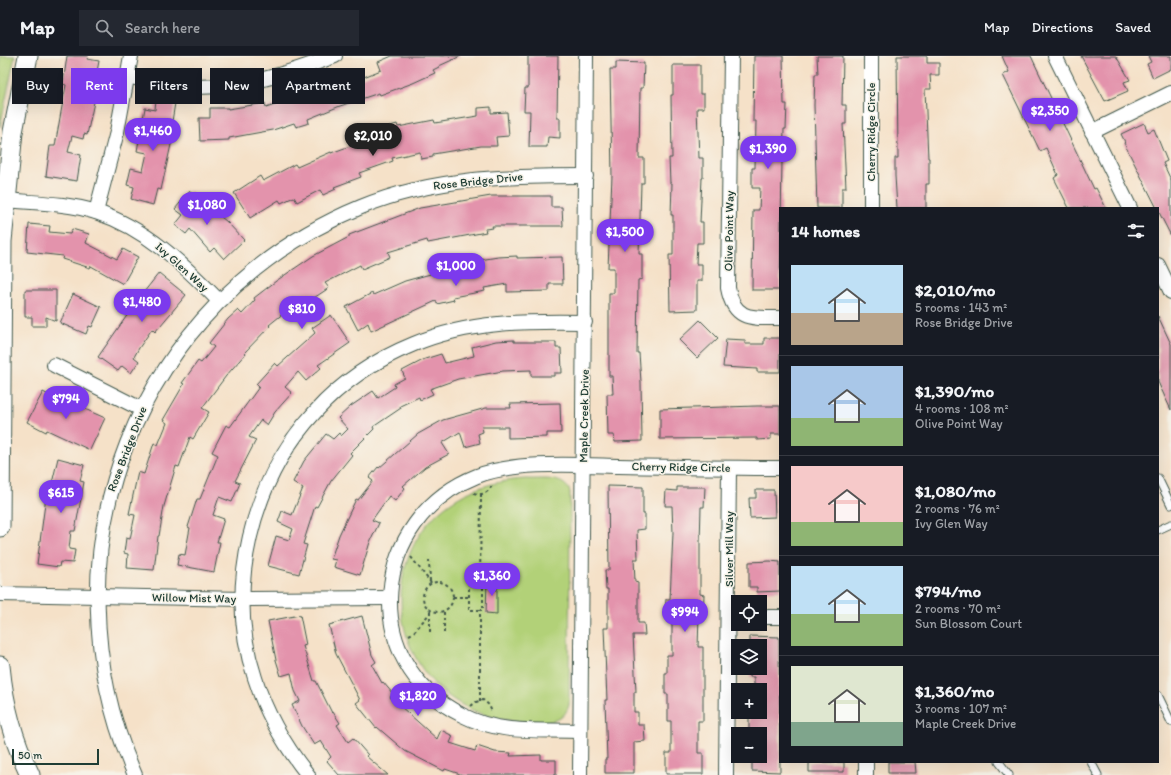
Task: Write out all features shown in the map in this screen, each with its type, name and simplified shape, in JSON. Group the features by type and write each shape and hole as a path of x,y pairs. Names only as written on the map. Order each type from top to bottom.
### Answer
{"street":[{"path":"0,527 2,241 13,132 28,56"},
{"path":"127,72 131,56"},
{"path":"127,76 184,86 235,85 269,78 335,56"},
{"name":"Maple Creek Drive","path":"580,775 585,322 586,56"},
{"name":"Olive Point Way","path":"731,56 728,288 730,298 739,312 744,316 752,318 779,318"},
{"name":"Cherry Ridge Circle","path":"871,56 871,207"},
{"path":"1056,56 1130,207"},
{"path":"1092,132 1171,93"},
{"path":"96,212 117,132 122,104"},
{"name":"Rose Bridge Drive","path":"135,775 125,750 110,699 103,663 97,596 100,546 110,495 141,409 182,344 219,301 259,267 302,237 360,207 437,184 458,181 530,176 586,176"},
{"name":"Ivy Glen Way","path":"5,200 61,205 96,212 121,223 153,241 187,269 219,301"},
{"path":"1159,267 1171,292"},
{"path":"308,775 290,751 275,726 254,678 248,652 243,599 243,575 248,547 260,505 285,453 314,412 368,367 396,352 437,336 458,330 507,322 585,322"},
{"path":"54,365 141,409"},
{"name":"Cherry Ridge Circle","path":"580,731 512,731 480,723 462,716 435,698 410,670 397,641 391,618 389,598 394,567 402,545 416,521 427,508 443,494 478,476 518,467 583,465 779,468"},
{"name":"Silver Mill Way","path":"730,468 733,595"},
{"name":"Willow Mist Way","path":"0,594 243,599 389,598"},
{"path":"767,617 779,617"},
{"name":"Silver Mill Way","path":"726,775 733,631"},
{"path":"0,666 3,694 11,729 30,775"},
{"path":"866,763 866,775"}],"lane":[{"path":"1159,480 1171,505"},
{"path":"1159,530 1171,524"},
{"path":"1159,697 1171,722"},
{"path":"1000,763 1009,775"},
{"path":"1092,763 1098,775"}],"path":[{"path":"480,585 481,495"},
{"path":"402,545 431,583"},
{"path":"429,560 431,583 424,591 423,596 426,606 430,610 439,612 450,605 453,597 450,588 444,583 431,583"},
{"path":"469,584 480,585 483,585 483,610 469,610 469,584"},
{"path":"453,597 469,597"},
{"path":"430,610 430,632"},
{"path":"444,610 444,633"},
{"path":"480,610 480,700"},
{"path":"397,641 413,633 430,614"}],"green space":[{"path":"0,56 15,56 12,68 0,127"},
{"path":"526,479 545,479 557,481 563,483 570,492 569,705 563,716 549,722 532,722 476,712 436,685 410,647 401,603 408,559 431,520 470,492"}],"building":[{"path":"67,56 88,56 87,59 99,61 98,68 71,68 71,104 94,104 87,135 84,134 83,139 72,136 68,152 81,155 77,181 46,176 50,146 55,146 63,104 66,85 63,84"},
{"path":"392,56 461,56 439,66 433,70 435,73 413,83 380,95 379,93 365,98 365,77 381,70 378,62"},
{"path":"528,56 558,56 557,118 560,118 560,138 548,137 547,147 529,147 530,111 524,111 525,88 528,88"},
{"path":"754,56 783,56 784,104 787,104 786,129 784,129 782,160 781,207 779,207 779,290 752,290 753,210 759,210 760,188 752,188 752,168 755,168 756,121 753,121"},
{"path":"817,56 843,56 842,105 846,105 846,124 843,124 846,188 842,188 842,207 817,207 814,105 815,74 818,74"},
{"path":"897,56 927,56 927,63 939,63 939,75 930,75 931,89 925,89 929,158 929,184 926,184 926,207 897,207 895,158 898,158"},
{"path":"1002,56 1031,56 1094,189 1096,188 1106,207 1068,207 1054,178 1058,175 1046,148 1040,151 1003,75 1009,72"},
{"path":"1081,56 1116,56 1130,80 1124,82 1128,91 1105,101"},
{"path":"1148,56 1171,56 1171,69 1153,78 1147,64 1151,62"},
{"path":"616,62 644,63 643,88 640,88 639,158 644,158 644,183 641,183 639,254 642,254 642,279 638,280 637,353 639,353 641,382 642,441 615,442 614,435 608,435 607,394 613,394 612,376 609,376 609,293 614,293 614,268 608,268 612,176 610,69 616,69"},
{"path":"673,65 700,65 700,94 704,94 704,108 697,108 699,158 703,158 700,222 703,222 703,243 697,243 696,264 702,264 702,281 697,281 697,310 670,311 669,255 673,255 673,215 671,215 672,183 670,183 669,158 672,158 671,95 673,95"},
{"path":"265,103 266,108 278,104 346,104 308,119 309,123 296,127 294,123 273,130 229,138 229,140 200,141 199,118 210,118 210,108 228,109"},
{"path":"156,104 175,104 169,140 172,140 161,190 157,189 153,205 131,199 134,187 127,185 131,168 143,171 147,153 137,151 145,108 155,110"},
{"path":"491,107 491,113 507,112 509,136 496,137 497,146 481,146 433,154 433,157 421,159 420,152 392,158 393,161 359,173 361,177 334,187 336,189 323,195 320,190 297,202 294,197 281,203 279,200 250,218 234,193 260,176 263,181 295,164 297,167 331,152 369,139 368,133 397,124 398,127 434,120 435,123 478,116 478,108"},
{"path":"1144,123 1148,132 1154,129 1167,161 1163,163 1171,180 1171,236 1159,212 1159,207 1156,207 1124,143 1125,142 1121,134"},
{"path":"190,191 227,222 244,240 224,259 214,248 210,252 190,229 186,234 175,225 183,215 175,209"},
{"path":"491,196 551,196 551,207 562,207 563,226 492,226 493,228 485,229 486,232 428,243 427,240 388,252 390,257 362,269 360,265 325,283 329,288 303,305 300,300 269,325 270,326 245,352 246,353 226,376 202,408 209,412 193,439 190,437 179,467 176,466 164,506 158,536 154,570 127,568 128,554 124,553 126,538 130,539 135,515 129,514 138,472 144,474 154,443 158,445 167,423 163,420 184,384 182,383 198,361 201,363 214,347 209,343 228,319 238,310 242,314 255,300 254,298 276,281 313,256 349,237 349,235 420,208"},
{"path":"29,224 50,226 49,232 70,234 72,229 89,234 86,243 117,259 123,249 138,257 123,284 91,266 90,268 62,259 63,256 27,252"},
{"path":"517,256 517,258 562,257 563,284 549,284 549,291 507,292 507,284 484,288 485,291 453,297 454,300 437,304 436,301 371,331 368,323 358,330 346,307 372,293 373,295 405,281 456,267 455,264 498,257"},
{"path":"159,273 186,295 155,332 152,329 134,357 139,361 131,373 122,366 118,371 98,357 140,297"},
{"path":"25,290 56,290 56,321 46,317 46,326 32,326 32,317 25,317"},
{"path":"73,294 101,307 92,327 89,326 86,334 60,323"},
{"path":"331,315 350,343 318,365 321,368 306,381 298,372 285,387 292,393 275,412 267,425 261,420 249,437 256,440 235,481 240,483 232,502 219,497 213,515 224,519 217,542 220,542 214,572 177,565 179,554 185,555 190,528 188,527 197,499 200,499 218,455 212,452 226,425 230,427 259,387 256,384 275,363 278,366 315,333 312,328"},
{"path":"1159,318 1171,344 1171,410 1159,384"},
{"path":"700,320 718,338 697,358 679,340"},
{"path":"764,338 779,338 779,372 757,372 757,369 723,367 726,339 745,340 745,344 764,344"},
{"path":"514,340 514,342 556,342 556,348 561,348 562,373 554,373 554,376 531,376 531,370 503,371 458,379 430,389 433,394 420,400 419,397 400,406 401,408 373,427 374,429 350,453 352,455 331,481 317,507 315,506 303,544 307,545 299,574 268,566 276,536 289,540 293,529 278,522 282,511 292,515 303,488 293,482 304,461 326,434 333,439 339,433 341,436 348,429 338,418 351,406 373,391 378,398 395,387 394,384 405,378 402,371 425,359 441,354 445,363 474,356 472,347 496,341"},
{"path":"43,392 56,399 59,393 71,400 69,402 105,418 90,450 47,430 46,432 27,422"},
{"path":"560,403 561,433 547,433 547,437 508,438 508,427 482,427 483,432 478,434 480,443 465,447 460,432 442,443 449,454 425,467 403,486 405,488 395,501 389,496 372,520 379,523 370,542 360,575 334,567 336,560 331,559 339,535 356,499 358,500 373,481 369,478 378,467 379,468 418,434 443,420 486,408 511,408 510,404"},
{"path":"779,406 779,434 771,434 771,439 757,440 757,438 660,439 660,409"},
{"path":"58,458 84,465 80,481 84,482 75,531 71,531 69,549 75,550 73,563 60,562 59,567 37,564 46,496 49,496"},
{"path":"608,486 643,487 643,514 645,514 645,529 637,530 638,559 634,559 635,582 638,583 638,623 644,623 645,635 633,635 636,692 634,692 634,712 638,712 638,725 644,725 645,741 634,742 634,773 605,773 605,759 607,759 605,700 607,700 604,628 608,628 608,589 606,589 605,570 609,570"},
{"path":"677,487 705,487 704,507 701,507 700,543 700,594 704,595 703,615 699,615 698,647 703,647 703,721 698,721 698,753 703,753 703,774 666,774 666,753 671,753 671,721 668,721 668,694 665,694 665,673 667,673 667,655 672,655 672,614 665,614 666,599 670,599 673,533 672,506 665,506 666,490 677,491"},
{"path":"756,490 774,490 775,517 750,518 749,498 756,498"},
{"path":"749,562 779,562 779,591 757,592 757,587 749,587"},
{"path":"487,580 497,580 497,614 486,613"},
{"path":"300,615 306,645 303,646 314,681 316,681 332,713 333,712 340,723 337,725 348,742 353,738 368,755 366,756 388,775 339,775 327,761 331,757 321,741 314,745 302,726 292,705 300,701 295,691 291,673 281,676 268,621"},
{"path":"362,616 372,655 376,662 372,665 382,683 383,682 393,694 390,697 437,739 441,730 453,736 450,743 475,751 477,746 495,752 511,753 510,756 541,755 541,760 556,760 556,775 463,775 445,769 444,771 405,751 377,727 376,728 356,703 360,700 336,654 329,625"},
{"path":"750,636 779,637 780,772 752,771 752,763 767,763 767,727 749,727 749,719 767,719 767,683 754,683 754,677 750,677 750,675 767,675 767,639 750,639"},
{"path":"809,763 844,763 844,772 809,772"},
{"path":"888,763 915,763 916,773 888,773"}]}
